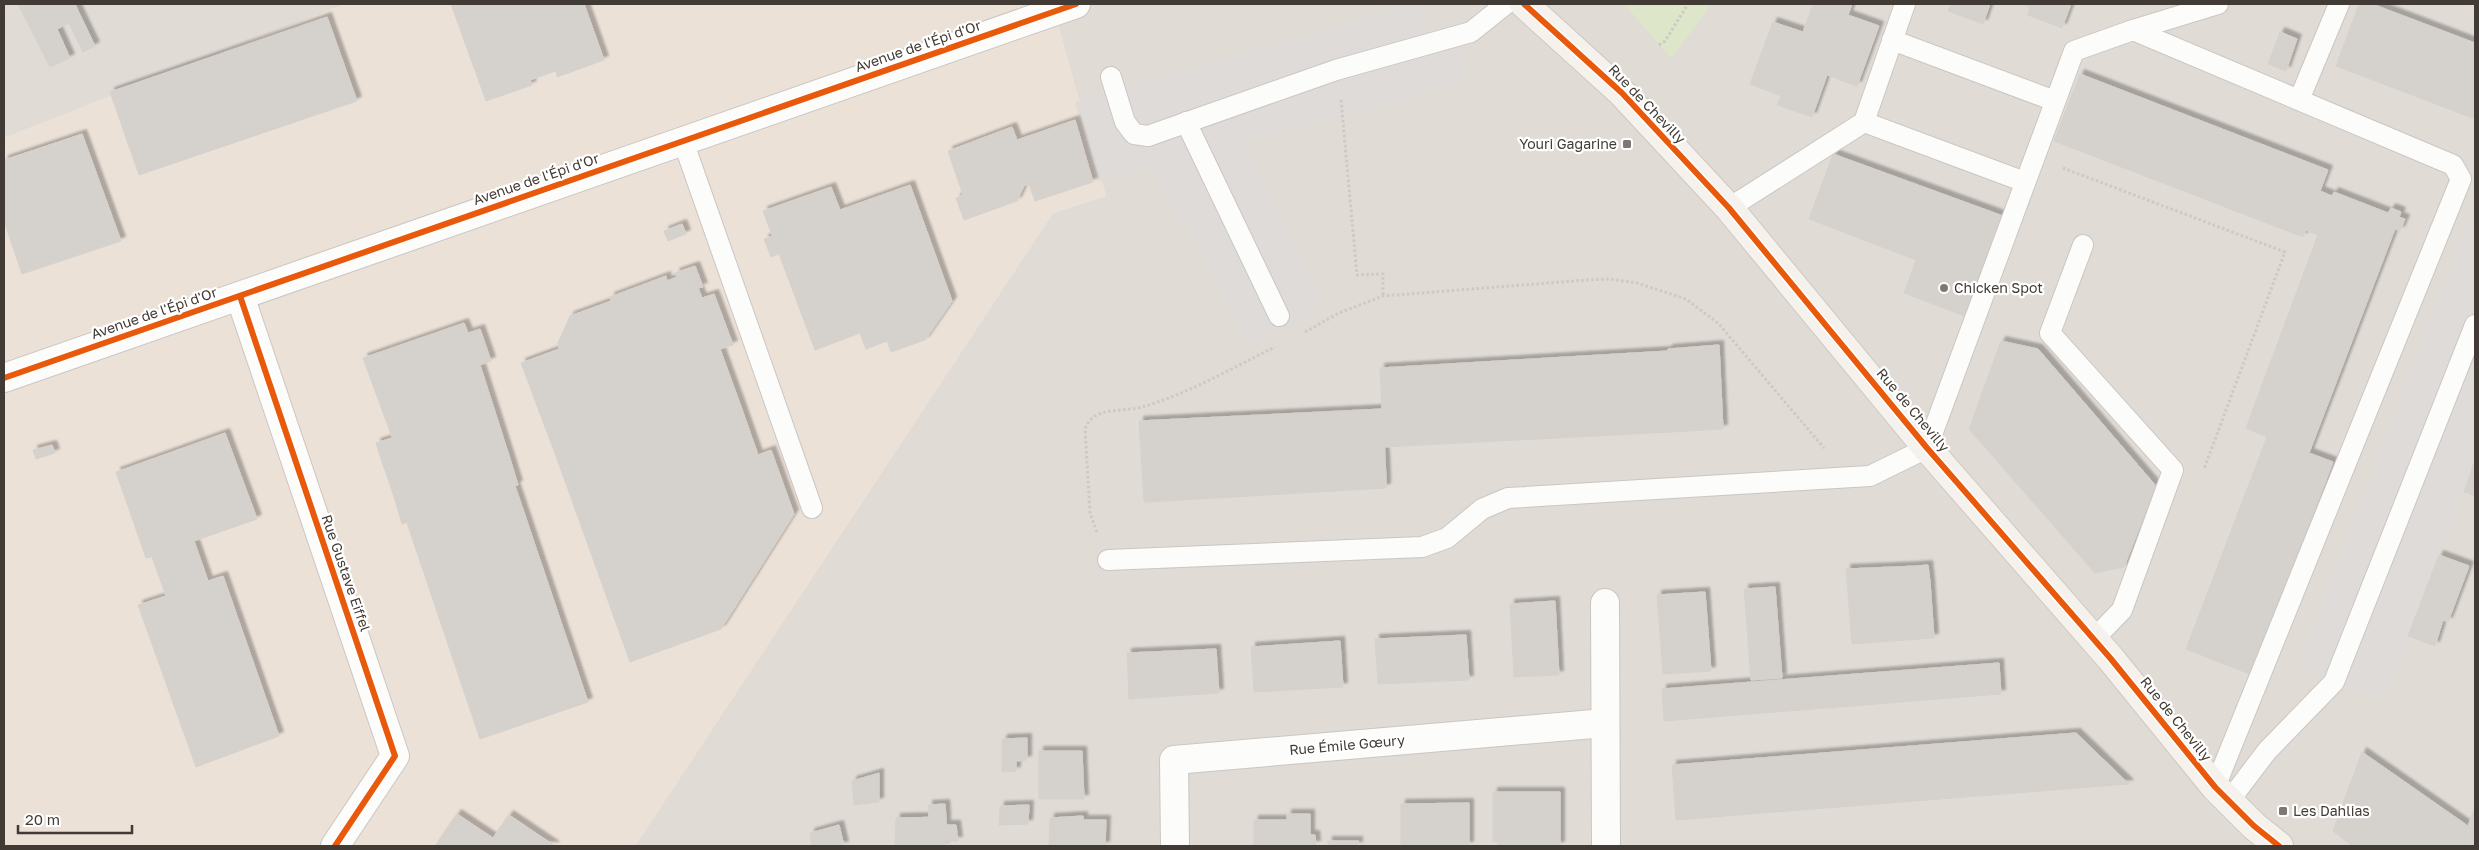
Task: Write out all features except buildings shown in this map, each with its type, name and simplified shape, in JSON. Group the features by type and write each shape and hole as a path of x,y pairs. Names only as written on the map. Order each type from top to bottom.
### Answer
{"street":[{"name":"Avenue de l'Épi d'Or","path":"4,378 1076,4"},
{"name":"Rue de Chevilly","path":"1524,4 1622,93 1729,208 1927,448 2094,639 2222,794 2276,844"},
{"name":"Rue Gustave Eiffel","path":"240,296 395,756 335,846"},
{"path":"1605,603 1606,846"},
{"name":"Rue Émile Gœury","path":"1176,846 1174,760 1605,723"}],"lane":[{"path":"1111,77 1125,122 1134,134 1148,136 1336,70 1472,32 1506,4"},
{"path":"1729,208 1864,122 1905,4"},
{"path":"1108,560 1422,546 1447,538 1482,509 1508,498 1846,479 1870,476 1927,448 2074,51 2133,30 2218,4"},
{"path":"2299,100 2339,4"},
{"path":"2133,30 2453,165 2461,180 2222,794"},
{"path":"1892,40 2055,101"},
{"path":"1186,122 1279,316"},
{"path":"1864,122 2025,182"},
{"path":"683,141 812,508"},
{"path":"2083,245 2050,333 2173,470 2122,610 2094,639"},
{"path":"2222,794 2334,682 2475,325"}],"path":[{"path":"1659,45 1665,41 1688,4"},
{"path":"1336,70 1340,89 1357,275 1383,274 1383,296"},
{"path":"2034,157 2285,252 2202,473"},
{"path":"1298,336 1339,314 1383,296 1610,279 1637,283 1686,299 1718,323 1833,458 1846,479"},
{"path":"1108,560 1090,513 1085,429 1088,422 1099,413 1138,408 1163,401 1280,344"}],"shaded area":[{"path":"4,4 345,4 4,138"},
{"path":"345,4 1052,4 1106,196 1053,213 635,846 4,846 4,138"},
{"path":"1052,4 2475,4 2475,846 635,846 1053,213 1106,196"},
{"path":"1418,4 1428,33 1452,24 1469,81 1241,142 1324,305 1246,345 1154,166 1098,181 1075,102"},
{"path":"2475,202 2475,460 2384,701 2297,667"}],"green space":[{"path":"1624,4 1712,4 1671,58"}],"cycle path":[{"path":"4,378 1076,4"},
{"path":"1524,4 1622,93 1729,208 1927,448 2111,659 2215,787 2254,826 2279,846"},
{"path":"240,296 395,756 335,846"}],"place":[{"name":"Youri Gagarine","path":"1627,144"},
{"name":"Chicken Spot","path":"1944,288"},
{"name":"Les Dahlias","path":"2283,811"}]}
